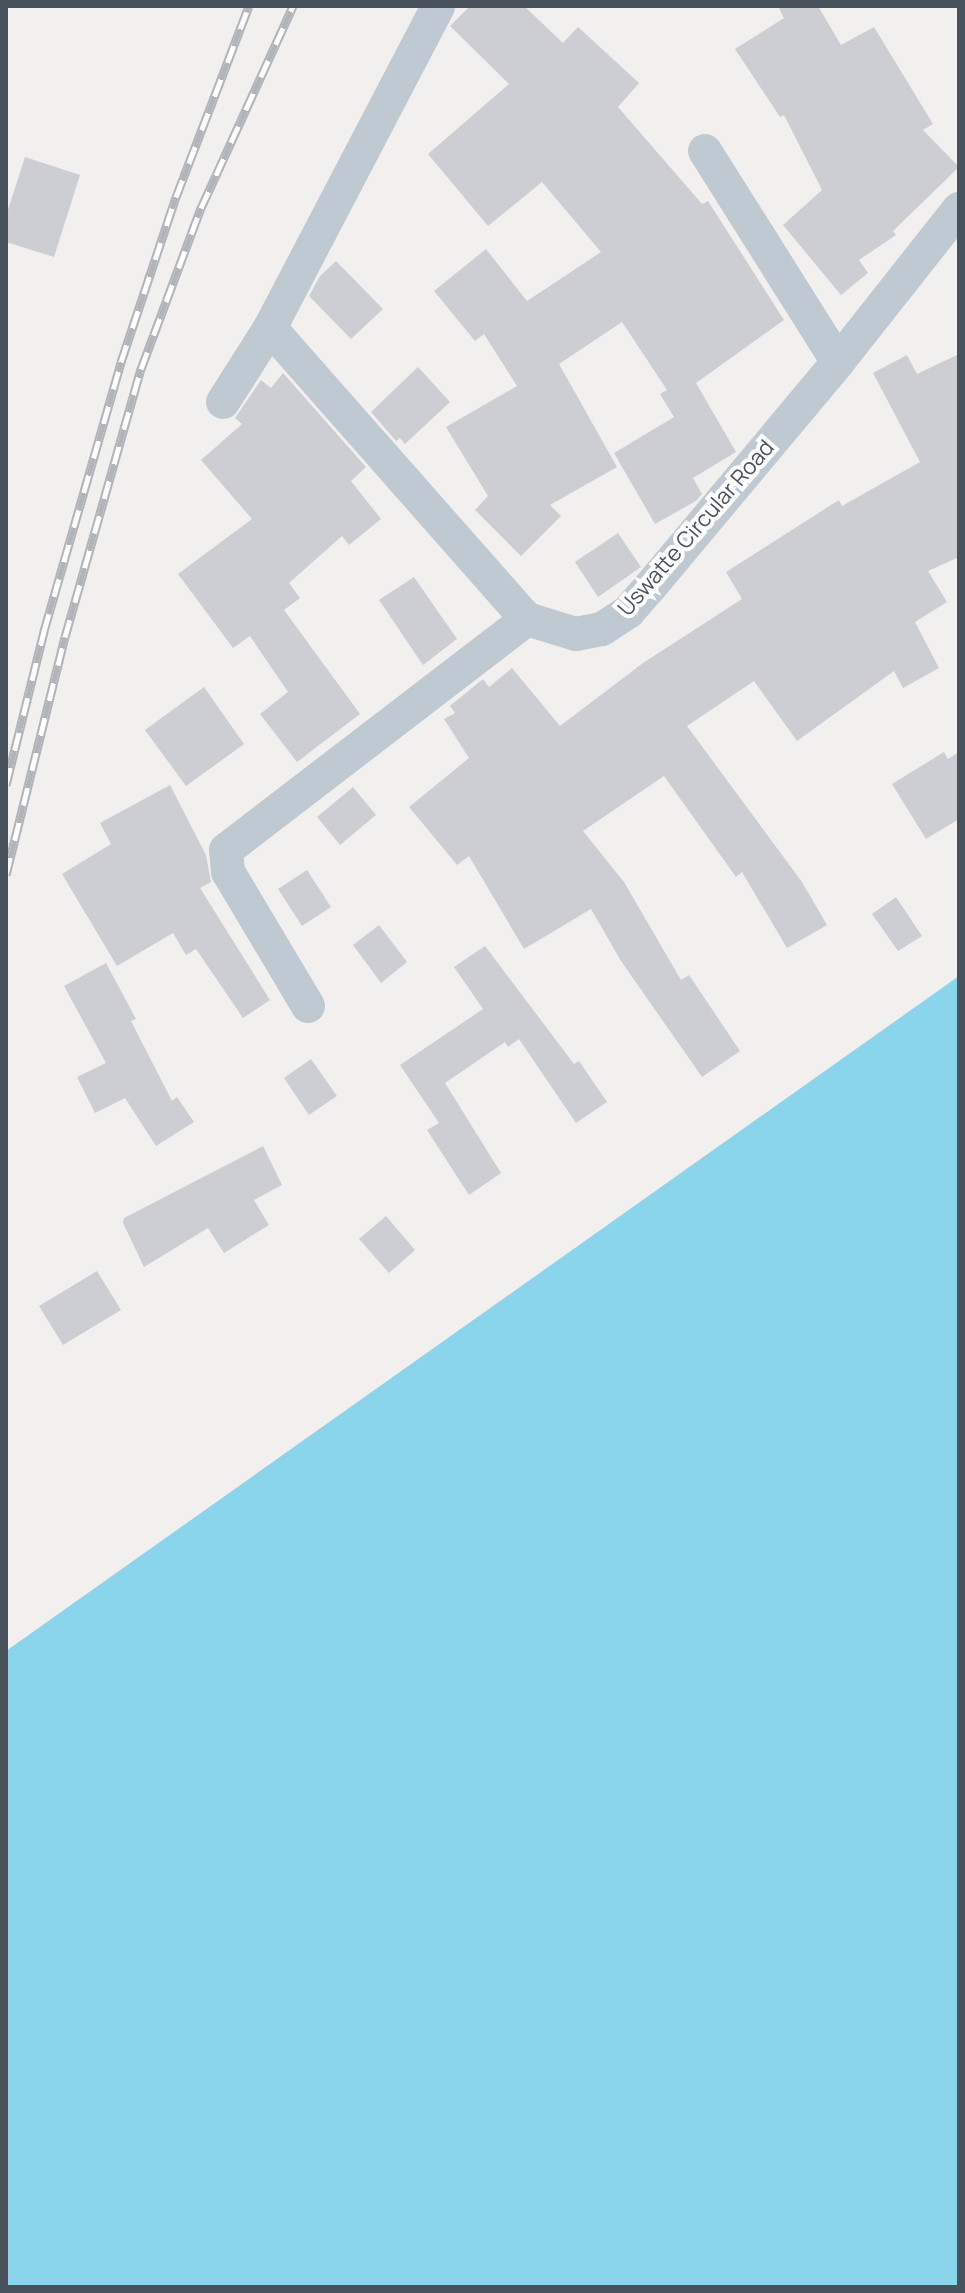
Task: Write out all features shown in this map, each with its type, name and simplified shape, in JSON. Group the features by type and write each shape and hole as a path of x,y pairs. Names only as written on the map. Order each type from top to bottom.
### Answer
{"street":[{"path":"223,402 270,328 438,6"},
{"path":"705,151 838,362"},
{"name":"Uswatte Circular Road","path":"527,619 576,634 602,629 628,612 838,362 959,209"},
{"path":"270,328 527,619 226,850 228,872 308,1006"}],"water":[{"path":"959,976 959,2287 6,2287 6,1651"}],"building":[{"path":"470,6 524,6 563,43 578,27 639,83 618,107 702,204 708,201 784,320 696,383 736,452 693,478 702,494 696,501 655,524 614,453 674,417 660,394 667,390 622,322 559,364 617,467 550,505 561,516 521,556 475,510 488,496 446,427 517,386 484,334 475,341 434,291 486,249 527,301 601,252 542,182 488,226 428,154 509,84 450,26"},
{"path":"778,6 818,6 841,45 874,27 933,124 923,130 959,167 893,231 896,235 859,260 868,273 841,295 783,225 822,190 784,115 780,117 735,49 784,18"},
{"path":"25,157 80,175 54,257 6,242 6,216"},
{"path":"336,261 383,309 351,339 309,296 320,276"},
{"path":"959,354 959,557 928,571 947,602 915,622 939,668 903,688 894,671 797,741 754,681 687,726 802,882 827,925 787,948 742,872 736,877 664,776 583,831 624,882 681,980 689,975 740,1051 702,1077 621,961 591,909 524,949 469,856 457,865 409,807 469,758 444,719 455,713 450,706 483,679 489,687 512,668 560,726 643,663 742,599 726,572 839,500 842,506 920,462 873,373 907,355 917,374"},
{"path":"418,367 450,402 405,444 400,438 396,441 371,412"},
{"path":"283,373 366,467 351,481 381,519 349,545 342,536 289,583 300,598 284,610 360,714 297,762 260,714 288,692 250,636 233,648 178,574 252,519 201,460 242,424 235,418 261,380 271,388"},
{"path":"618,533 641,567 598,597 575,562"},
{"path":"414,577 457,639 423,665 379,600"},
{"path":"204,687 244,744 186,786 145,730"},
{"path":"944,752 948,759 959,752 959,819 926,839 892,784"},
{"path":"170,785 206,855 211,882 200,888 270,1000 243,1018 196,949 186,955 173,933 117,966 62,874 111,844 100,823"},
{"path":"353,787 376,815 340,845 317,817"},
{"path":"307,870 331,907 302,926 278,889"},
{"path":"896,897 922,936 898,951 872,914"},
{"path":"379,925 407,962 381,983 353,945"},
{"path":"485,946 574,1064 579,1061 607,1102 576,1123 519,1039 508,1047 505,1042 445,1083 501,1173 469,1195 427,1130 439,1123 400,1065 483,1009 454,967"},
{"path":"106,963 136,1019 131,1021 172,1101 177,1097 194,1122 156,1146 125,1098 95,1113 77,1077 106,1063 64,986"},
{"path":"311,1059 337,1096 309,1115 284,1078"},
{"path":"263,1146 282,1185 254,1200 269,1225 224,1253 208,1228 144,1267 123,1223 124,1218"},
{"path":"386,1216 415,1250 389,1273 359,1239"},
{"path":"97,1271 121,1310 63,1345 39,1306"}],"railway":[{"path":"6,785 44,631 121,362 176,197 249,6"},
{"path":"6,875 65,637 141,369 201,208 293,6"}]}
